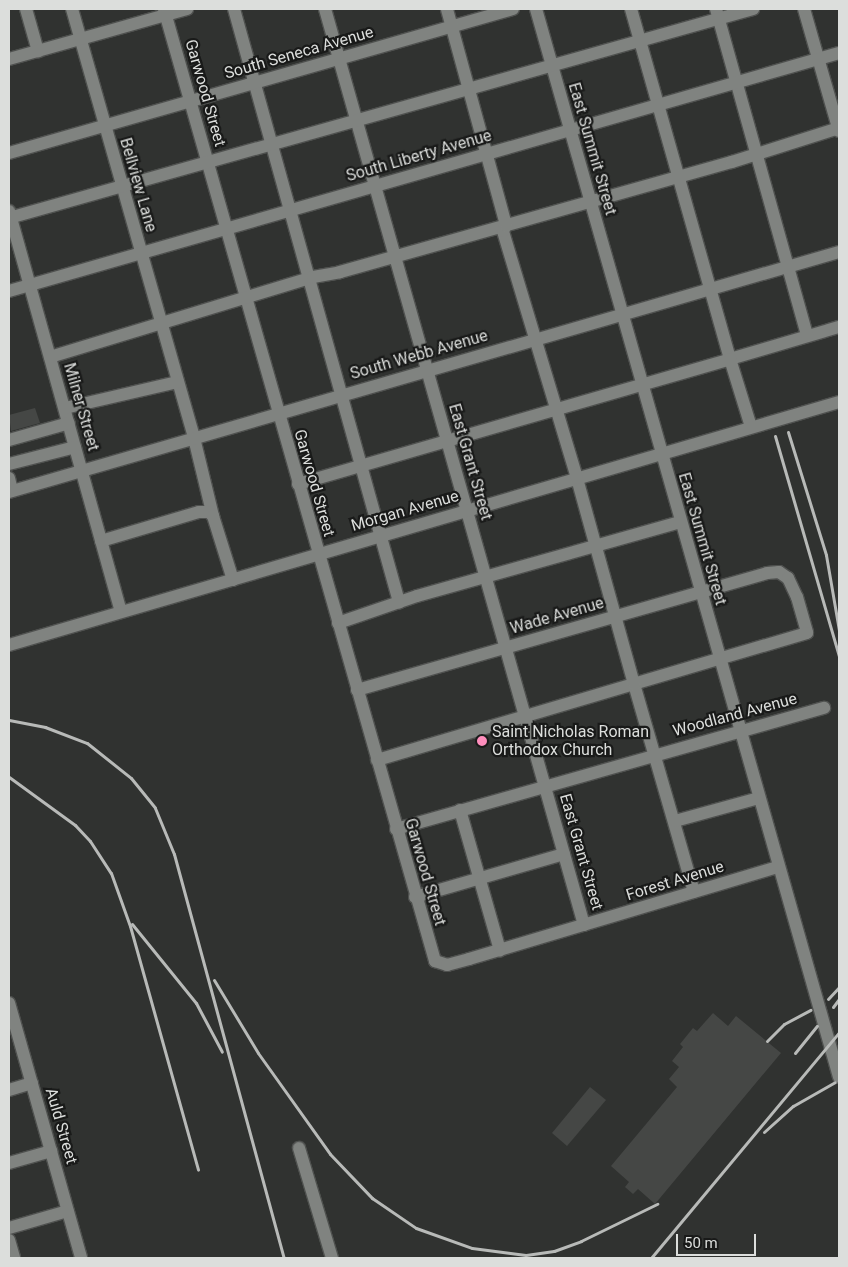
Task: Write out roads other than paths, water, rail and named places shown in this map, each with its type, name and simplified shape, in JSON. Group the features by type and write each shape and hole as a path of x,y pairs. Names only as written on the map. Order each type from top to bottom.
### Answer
{"street":[{"path":"26,9 38,51"},
{"name":"Bellview Lane","path":"72,9 82,38 120,185 194,438 213,516 233,580"},
{"path":"9,59 165,12 186,9"},
{"path":"234,9 340,394 382,534 399,602"},
{"name":"East Grant Street","path":"325,9 584,925"},
{"path":"447,9 506,225 503,231 577,478 634,684 676,820 694,892"},
{"name":"South Seneca Avenue","path":"9,153 513,9"},
{"name":"East Summit Street","path":"536,9 839,1077"},
{"path":"631,9 751,427"},
{"path":"9,216 551,65 718,14 753,9"},
{"path":"50,357 309,278 506,225 839,129 804,9"},
{"name":"Garwood Street","path":"165,12 431,954 437,964"},
{"path":"718,14 807,336"},
{"name":"South Liberty Avenue","path":"9,291 839,53"},
{"name":"Milner Street","path":"9,216 65,408 121,612"},
{"name":"South Webb Avenue","path":"10,491 340,394 839,252"},
{"path":"298,484 839,327"},
{"path":"65,408 178,382"},
{"name":"Morgan Avenue","path":"9,645 233,580 382,534 839,402"},
{"path":"9,440 69,423"},
{"path":"9,464 75,447"},
{"path":"9,478 10,491"},
{"path":"102,541 199,512 213,516"},
{"path":"338,623 399,602 486,579 680,522"},
{"name":"Wade Avenue","path":"356,690 767,573 779,572 788,578 807,633 719,659"},
{"path":"376,760 719,659"},
{"name":"Woodland Avenue","path":"396,829 656,753 824,708"},
{"path":"676,820 759,798"},
{"path":"460,810 500,950"},
{"path":"415,896 564,854"},
{"name":"Forest Avenue","path":"437,964 446,965 500,950 778,867"},
{"name":"Auld Street","path":"9,1003 81,1258"},
{"path":"9,1090 32,1083"},
{"path":"299,1148 332,1258"},
{"path":"9,1163 51,1151"},
{"path":"9,1228 68,1211"},
{"path":"9,1240 14,1258"}],"railway":[{"path":"788,432 826,555 839,630"},
{"path":"775,436 839,657"},
{"path":"9,720 45,727 87,743 131,778 155,808 174,854 284,1258"},
{"path":"9,777 75,825 90,841 111,873 130,926 198,1170"},
{"path":"132,924 196,1003 222,1052"},
{"path":"214,980 258,1053 330,1154 372,1198 416,1228 472,1248 526,1255 554,1251 581,1241 657,1204"},
{"path":"828,999 839,987"},
{"path":"833,1007 839,999"},
{"path":"767,1041 784,1024 810,1010"},
{"path":"795,1053 817,1026"},
{"path":"651,1258 839,1032"},
{"path":"764,1132 793,1106 835,1082"}],"place":[{"name":"Saint Nicholas Roman Orthodox Church","path":"482,741"}]}
